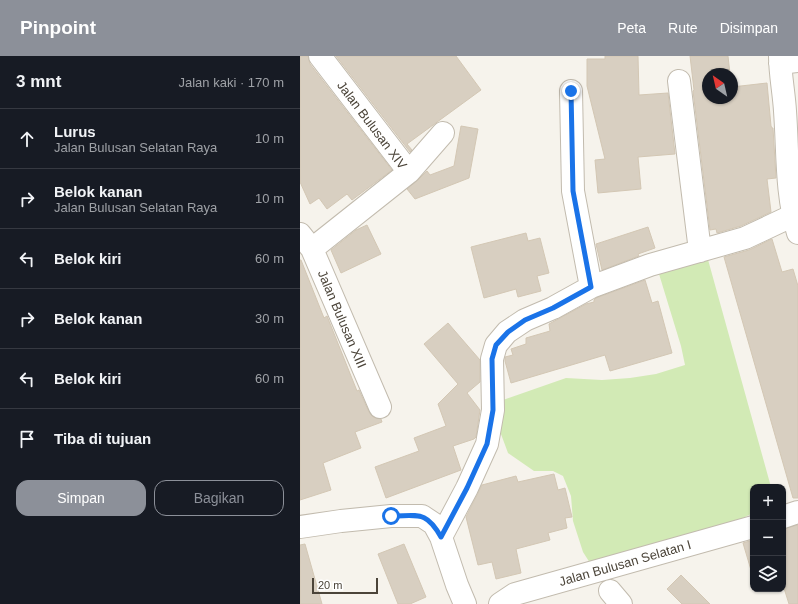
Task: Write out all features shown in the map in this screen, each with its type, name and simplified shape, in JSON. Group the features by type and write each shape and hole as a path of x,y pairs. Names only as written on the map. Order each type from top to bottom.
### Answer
{"street":[{"name":"Jalan Bulusan XIV","path":"306,241 409,172 320,56"},
{"path":"441,537 467,488 487,444 493,410 492,359 496,345 508,332 525,320 553,308 591,287 650,265 745,238 796,221 787,164 785,110 786,60"},
{"path":"679,81 700,251"},
{"path":"571,91 573,191 591,287"},
{"path":"409,172 443,133"},
{"name":"Jalan Bulusan XIII","path":"306,241 380,407"},
{"path":"786,516 798,512"},
{"path":"300,527 384,517 422,516 434,524 441,537 465,604"},
{"name":"Jalan Bulusan Selatan I","path":"500,604 515,594 750,528"}],"green space":[{"path":"707,256 770,484 750,484 750,514 737,521 590,563 583,552 573,521 571,496 563,476 553,471 534,471 508,453 498,426 503,400 566,378 602,380 630,378 656,374 685,365 681,346 659,274"}],"building":[{"path":"300,56 308,56 310,64 392,170 352,200 347,194 327,209 319,198 310,204 300,182"},
{"path":"336,56 456,56 481,90 407,144 412,150 410,152"},
{"path":"605,56 638,56 639,95 668,93 675,154 638,157 641,189 598,193 595,160 605,159 587,86 587,59 605,59"},
{"path":"690,56 728,56 729,68 702,68 702,104 738,104 738,86 767,83 771,126 773,128 776,178 767,179 771,212 741,226 717,233 716,229 710,230"},
{"path":"461,126 478,129 469,178 415,199 407,189 427,171 430,175 454,166"},
{"path":"367,225 381,254 341,273 331,250 356,230"},
{"path":"648,227 655,248 638,254 639,256 602,270 596,244"},
{"path":"526,233 528,241 540,238 549,273 537,276 541,291 518,297 516,289 484,298 471,247"},
{"path":"772,239 782,272 793,269 798,286 798,498 793,498 724,257 749,250"},
{"path":"300,260 324,318 327,316 357,391 359,390 369,412 373,417 381,419 382,422 355,432 361,448 323,463 331,490 300,500"},
{"path":"645,280 652,303 658,301 672,353 610,371 605,355 511,383 505,357 513,355 511,349 526,344 526,338 550,331 549,324 586,304 594,302 596,298"},
{"path":"448,323 480,360 480,382 467,393 480,410 476,437 453,446 461,470 386,498 375,467 419,451 414,438 446,426 438,404 458,384 424,344"},
{"path":"554,474 558,490 565,488 572,517 565,518 567,528 548,533 550,540 516,549 521,573 496,579 492,562 478,565 466,517 482,485 516,476 518,482"},
{"path":"798,525 798,604 789,604 785,592 786,528"},
{"path":"750,541 750,567 743,543"},
{"path":"305,544 322,604 300,604 300,545"},
{"path":"404,544 426,597 410,604 398,604 378,554"},
{"path":"681,575 710,604 682,604 667,589"}],"route":[{"path":"391,516 422,516 434,524 441,537 467,488 487,444 493,410 492,359 496,345 508,332 525,320 553,308 591,287 573,191 571,91"}]}
